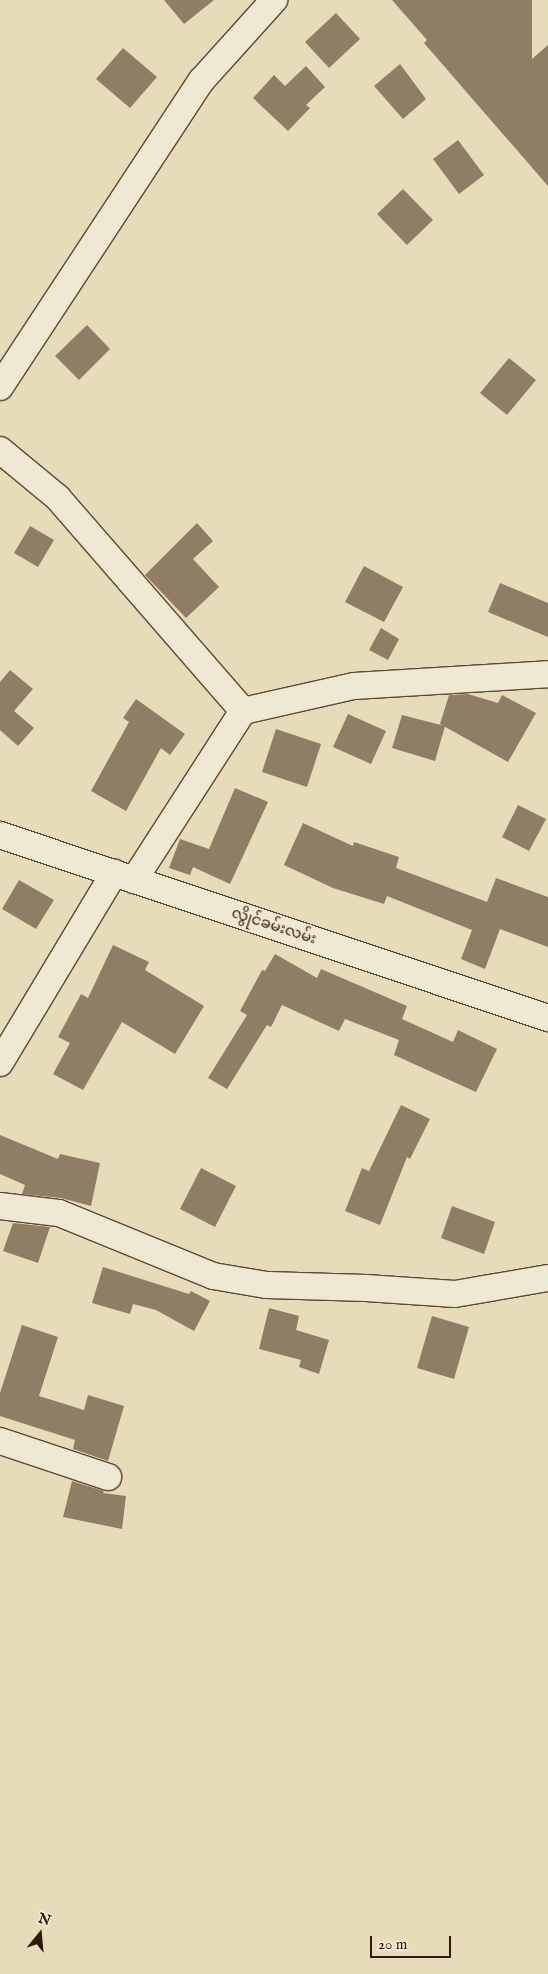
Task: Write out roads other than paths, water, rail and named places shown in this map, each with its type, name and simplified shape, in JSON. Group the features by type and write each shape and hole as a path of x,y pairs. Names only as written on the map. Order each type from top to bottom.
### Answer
{"street":[{"path":"0,387 202,80 274,0"},
{"path":"0,450 58,498 243,711"},
{"path":"0,1063 124,876 243,711 354,686 548,674"},
{"name":"လွိုင်ခမ်းလမ်း","path":"0,835 548,1018"},
{"path":"0,1222 0,1206 59,1213 213,1276 266,1285 366,1288 455,1294 548,1278"},
{"path":"0,1441 108,1478"}]}
